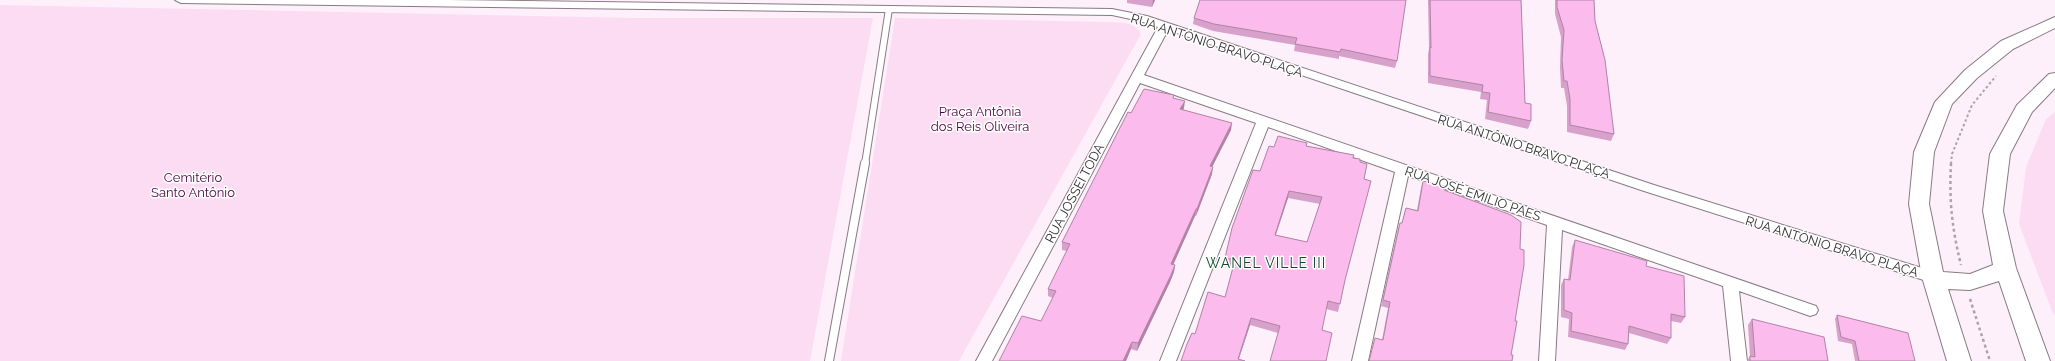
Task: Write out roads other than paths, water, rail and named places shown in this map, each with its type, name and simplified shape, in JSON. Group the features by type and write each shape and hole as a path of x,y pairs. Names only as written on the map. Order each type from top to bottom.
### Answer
{"main road":[{"path":"1959,361 1932,277 1919,204 1924,152 1944,102 1971,74 2007,45 2055,22"},
{"path":"2038,361 2004,268 1992,211 2000,154 2024,109 2055,78"},
{"path":"1932,277 1966,284 1986,279 2004,268"}],"street":[{"name":"RUA ANTÔNIO BRAVO PLAÇA","path":"181,0 756,3 889,9 1112,12 1143,18 1649,188 1932,277"},
{"name":"RUA JOSSEI TODA","path":"984,361 1164,26"},
{"name":"RUA JOSÉ EMILIO PAES","path":"1136,77 1403,168 1810,310"},
{"path":"1168,361 1264,120"},
{"path":"1360,361 1403,168"},
{"path":"1547,361 1555,221"},
{"path":"1730,282 1739,361"}],"lane":[{"path":"829,361 866,158 889,9"}],"district":[{"name":"WANEL VILLE III","path":"1266,263"}],"park label":[{"name":"Praça Antônia dos Reis Oliveira","path":"980,118"},
{"name":"Cemitério Santo Antônio","path":"193,184"}]}
